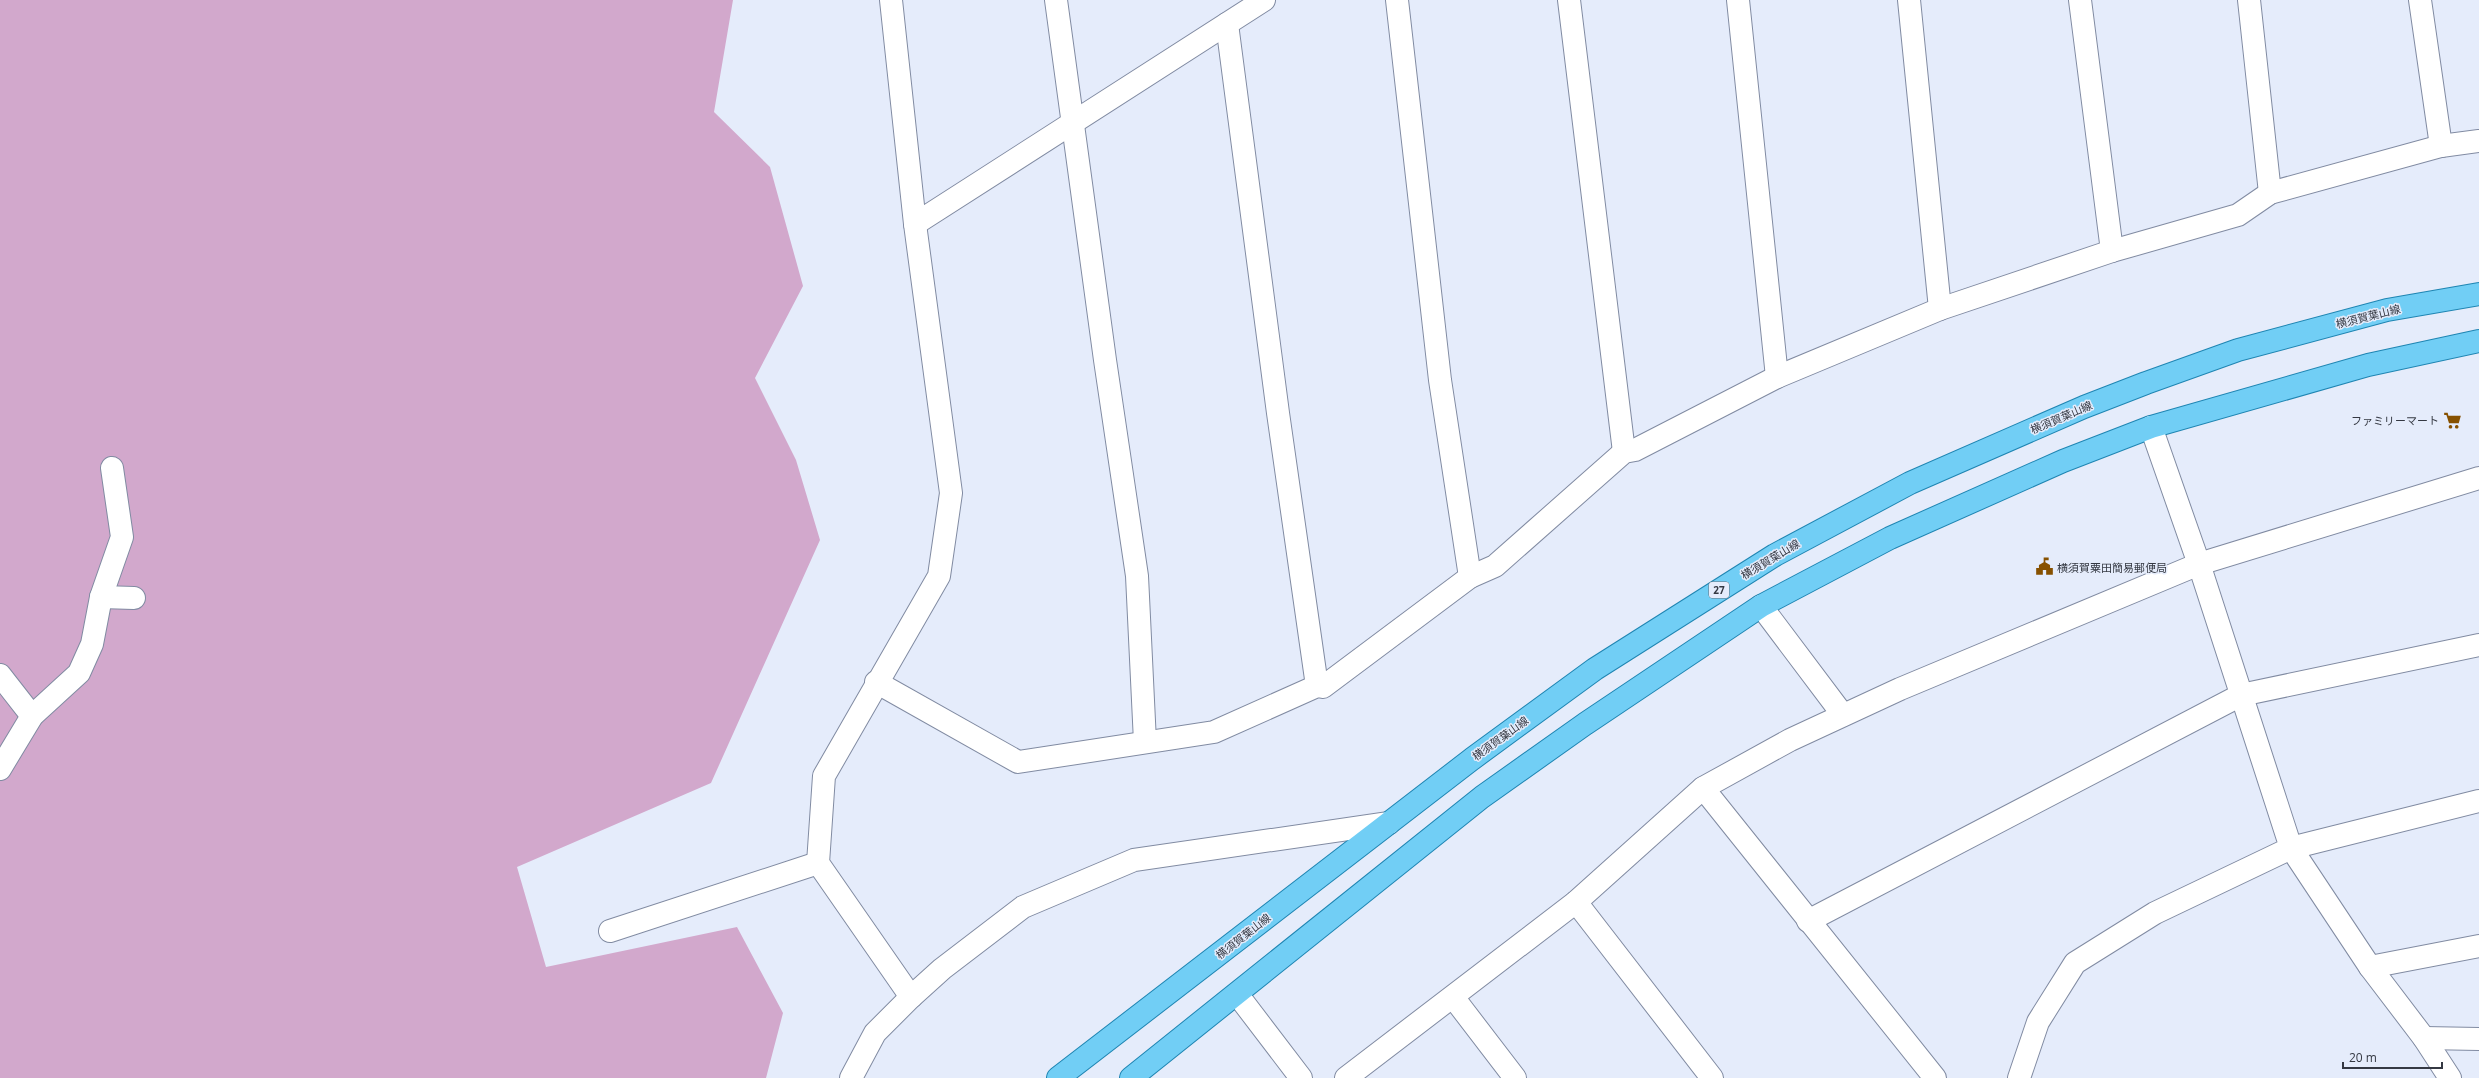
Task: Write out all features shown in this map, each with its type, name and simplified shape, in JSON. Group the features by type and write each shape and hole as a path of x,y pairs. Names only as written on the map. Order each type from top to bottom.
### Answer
{"main road":[{"name":"横須賀葉山線","path":"1058,1078 1389,823 1594,669 1775,555 1910,483 2091,404 2238,350 2387,310 2479,294"},
{"path":"1131,1078 1482,797 1584,724 1761,606 1890,538 2063,461 2151,427 2360,367 2479,341"}],"street":[{"path":"891,0 915,224 951,493 938,576 876,682 824,776 818,863 911,997"},
{"path":"1056,0 1106,367 1137,576 1146,742"},
{"path":"915,224 1264,0"},
{"path":"1397,0 1440,380 1470,577"},
{"path":"1569,0 1624,452"},
{"path":"1738,0 1777,377"},
{"path":"1909,0 1940,308"},
{"path":"2080,0 2112,251"},
{"path":"2250,0 2270,193"},
{"path":"2420,0 2440,146"},
{"path":"1228,24 1278,414 1317,686"},
{"path":"876,682 1018,762 1214,732 1317,686 1323,688 1470,577 1495,566 1624,452 1635,450 1777,377 1940,308 2112,251 2238,215 2270,193 2440,146 2479,141"},
{"path":"2151,427 2199,564 2291,848 2370,968 2424,1038 2450,1078"},
{"path":"0,769 32,716 78,673 92,644 101,597 122,537 112,468"},
{"path":"1346,1078 1576,902 1703,788 1790,740 1900,689 2199,564 2479,478"},
{"path":"101,597 134,598"},
{"path":"1761,606 1843,715"},
{"path":"1808,921 2241,695 2479,646"},
{"path":"0,674 32,716"},
{"path":"1703,788 1934,1078"},
{"path":"2020,1078 2038,1022 2075,963 2155,914 2291,848 2479,801"},
{"path":"851,1078 875,1033 911,997 942,969 1023,907 1134,860 1389,823"},
{"path":"610,931 818,863"},
{"path":"1576,902 1712,1078"},
{"path":"2370,968 2479,946"},
{"path":"1237,994 1301,1078"},
{"path":"1453,997 1515,1078"},
{"path":"2424,1038 2479,1039"}],"shaded area":[{"path":"0,0 733,0 714,112 770,167 803,286 755,378 796,460 820,540 711,783 517,867 546,967 737,927 783,1013 766,1078 0,1078"}],"place":[{"name":"ファミリーマート","path":"2452,420"},
{"name":"横須賀粟田簡易郵便局","path":"2044,567"}]}
